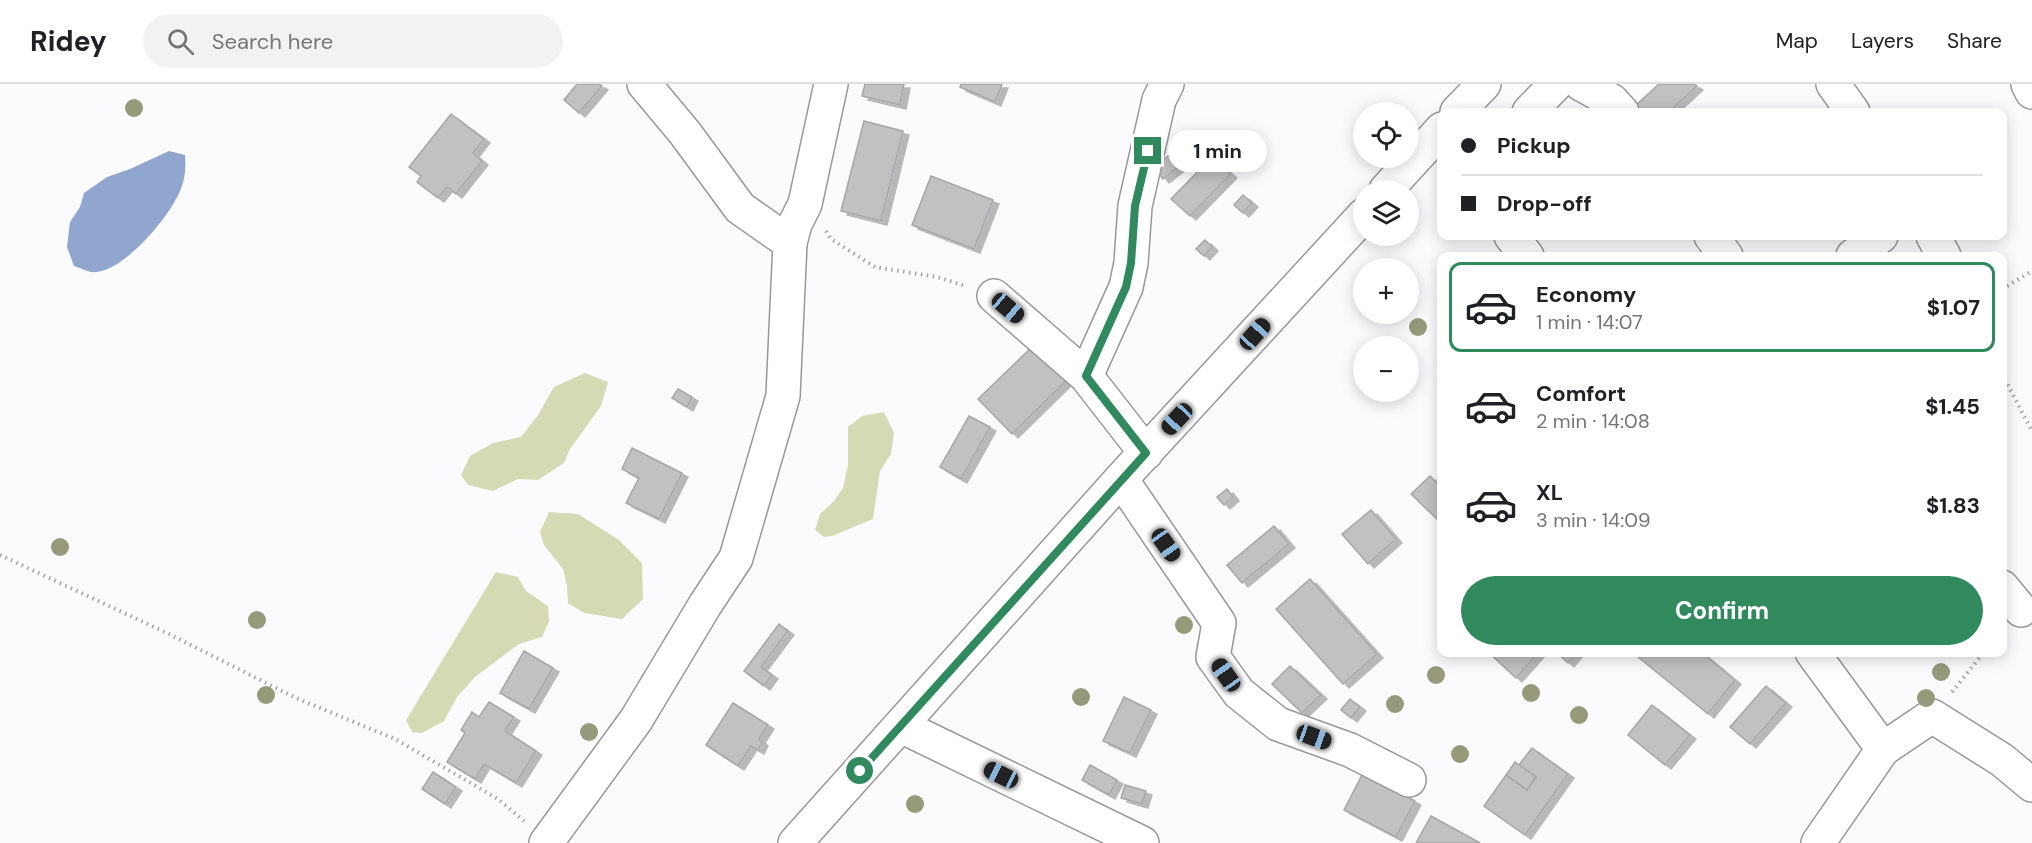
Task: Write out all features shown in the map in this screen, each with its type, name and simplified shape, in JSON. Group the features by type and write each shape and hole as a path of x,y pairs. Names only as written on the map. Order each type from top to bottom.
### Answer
{"street":[{"path":"644,84 740,208 790,243"},
{"path":"547,842 636,720 705,604 736,558 783,396 790,243 795,224 805,204 831,84"},
{"path":"1086,376 1126,287 1131,263 1135,206 1160,100 1167,84"},
{"path":"1461,108 1484,84"},
{"path":"1533,108 1556,84"},
{"path":"1581,84 1612,101 1618,108"},
{"path":"1833,84 1850,108"},
{"path":"2028,84 2032,92"},
{"path":"1396,180 1437,140"},
{"path":"795,843 1121,479 1353,227"},
{"path":"1514,240 1524,252"},
{"path":"1859,252 1875,240"},
{"path":"994,296 1086,376 1146,453"},
{"path":"1121,479 1219,623 1213,657 1239,693 1278,724 1350,750 1409,780"},
{"path":"1816,657 1883,749"},
{"path":"1818,843 1883,749 1932,716 2002,760 2032,785"},
{"path":"901,726 1142,843"}],"path":[{"path":"805,204 831,239 875,267 937,277 994,296"},
{"path":"2007,285 2032,271"},
{"path":"2007,384 2032,431"},
{"path":"0,555 169,634 296,698 395,739 498,799 547,842"},
{"path":"1932,716 1980,657"}],"green space":[{"path":"585,373 608,382 601,406 570,449 564,463 538,480 518,479 493,491 468,485 461,475 470,456 493,443 521,437 538,415 554,387"},
{"path":"884,412 894,433 891,454 880,471 873,519 832,536 824,537 815,530 820,514 834,501 843,488 848,465 848,427 862,416"},
{"path":"549,512 578,514 619,540 642,563 643,599 622,619 584,613 568,603 563,569 544,545 540,532"},
{"path":"496,572 518,577 526,591 548,606 549,621 542,637 519,644 475,677 457,697 444,721 422,733 412,732 406,720"}],"water":[{"path":"169,151 185,155 184,178 175,202 155,229 130,255 103,271 91,272 74,266 67,247 70,222 80,207 84,193 107,177"}],"building":[{"path":"577,84 602,86 579,113 564,100"},
{"path":"865,84 904,84 900,105 862,96"},
{"path":"961,84 1002,84 995,102 960,87"},
{"path":"1659,84 1694,84 1697,86 1673,108 1634,107"},
{"path":"451,114 484,139 473,153 482,161 456,194 447,187 438,198 417,182 421,176 409,167"},
{"path":"864,121 903,131 881,221 841,211"},
{"path":"1190,149 1196,156 1190,161 1184,155"},
{"path":"1172,153 1181,165 1163,179 1154,167"},
{"path":"1212,157 1231,174 1190,216 1171,199"},
{"path":"931,176 993,200 974,249 912,225"},
{"path":"1243,195 1252,203 1243,213 1234,205"},
{"path":"1205,240 1212,247 1204,256 1196,249"},
{"path":"1032,347 1066,381 1012,434 978,399"},
{"path":"678,389 692,397 687,407 672,398"},
{"path":"969,416 990,427 961,479 940,467"},
{"path":"632,448 682,473 659,519 626,503 639,478 622,469"},
{"path":"1430,476 1437,483 1437,519 1411,494"},
{"path":"1227,489 1233,497 1224,505 1217,497"},
{"path":"1371,510 1396,539 1368,564 1342,534"},
{"path":"1274,526 1289,544 1242,583 1227,565"},
{"path":"1310,579 1377,654 1343,684 1276,609"},
{"path":"779,624 788,631 761,667 772,675 764,686 744,671"},
{"path":"524,651 553,668 529,709 500,693"},
{"path":"1493,657 1535,657 1516,678"},
{"path":"1561,657 1573,657 1568,663"},
{"path":"1638,657 1707,657 1735,680 1708,714"},
{"path":"1290,666 1321,695 1302,713 1272,684"},
{"path":"1766,686 1786,703 1750,744 1730,727"},
{"path":"1124,697 1151,710 1130,753 1103,741"},
{"path":"1350,699 1360,707 1351,718 1341,710"},
{"path":"489,702 514,717 505,731 536,751 516,783 484,764 475,779 447,762 465,733 461,730 472,712 479,717"},
{"path":"733,703 768,725 759,739 762,742 758,750 751,746 738,766 706,745"},
{"path":"1652,705 1690,735 1665,765 1628,735"},
{"path":"1532,748 1568,774 1525,835 1484,806 1506,775 1527,790 1536,777 1519,765"},
{"path":"1515,762 1536,777 1527,790 1506,775"},
{"path":"1090,765 1117,780 1109,795 1082,780"},
{"path":"433,772 456,787 445,804 422,789"},
{"path":"1363,773 1415,801 1396,837 1344,810"},
{"path":"1125,785 1146,791 1142,804 1121,798"},
{"path":"1431,816 1480,843 1416,843"}],"route":[{"path":"860,771 1146,453 1086,376 1126,287 1131,263 1135,206 1148,151"}]}
